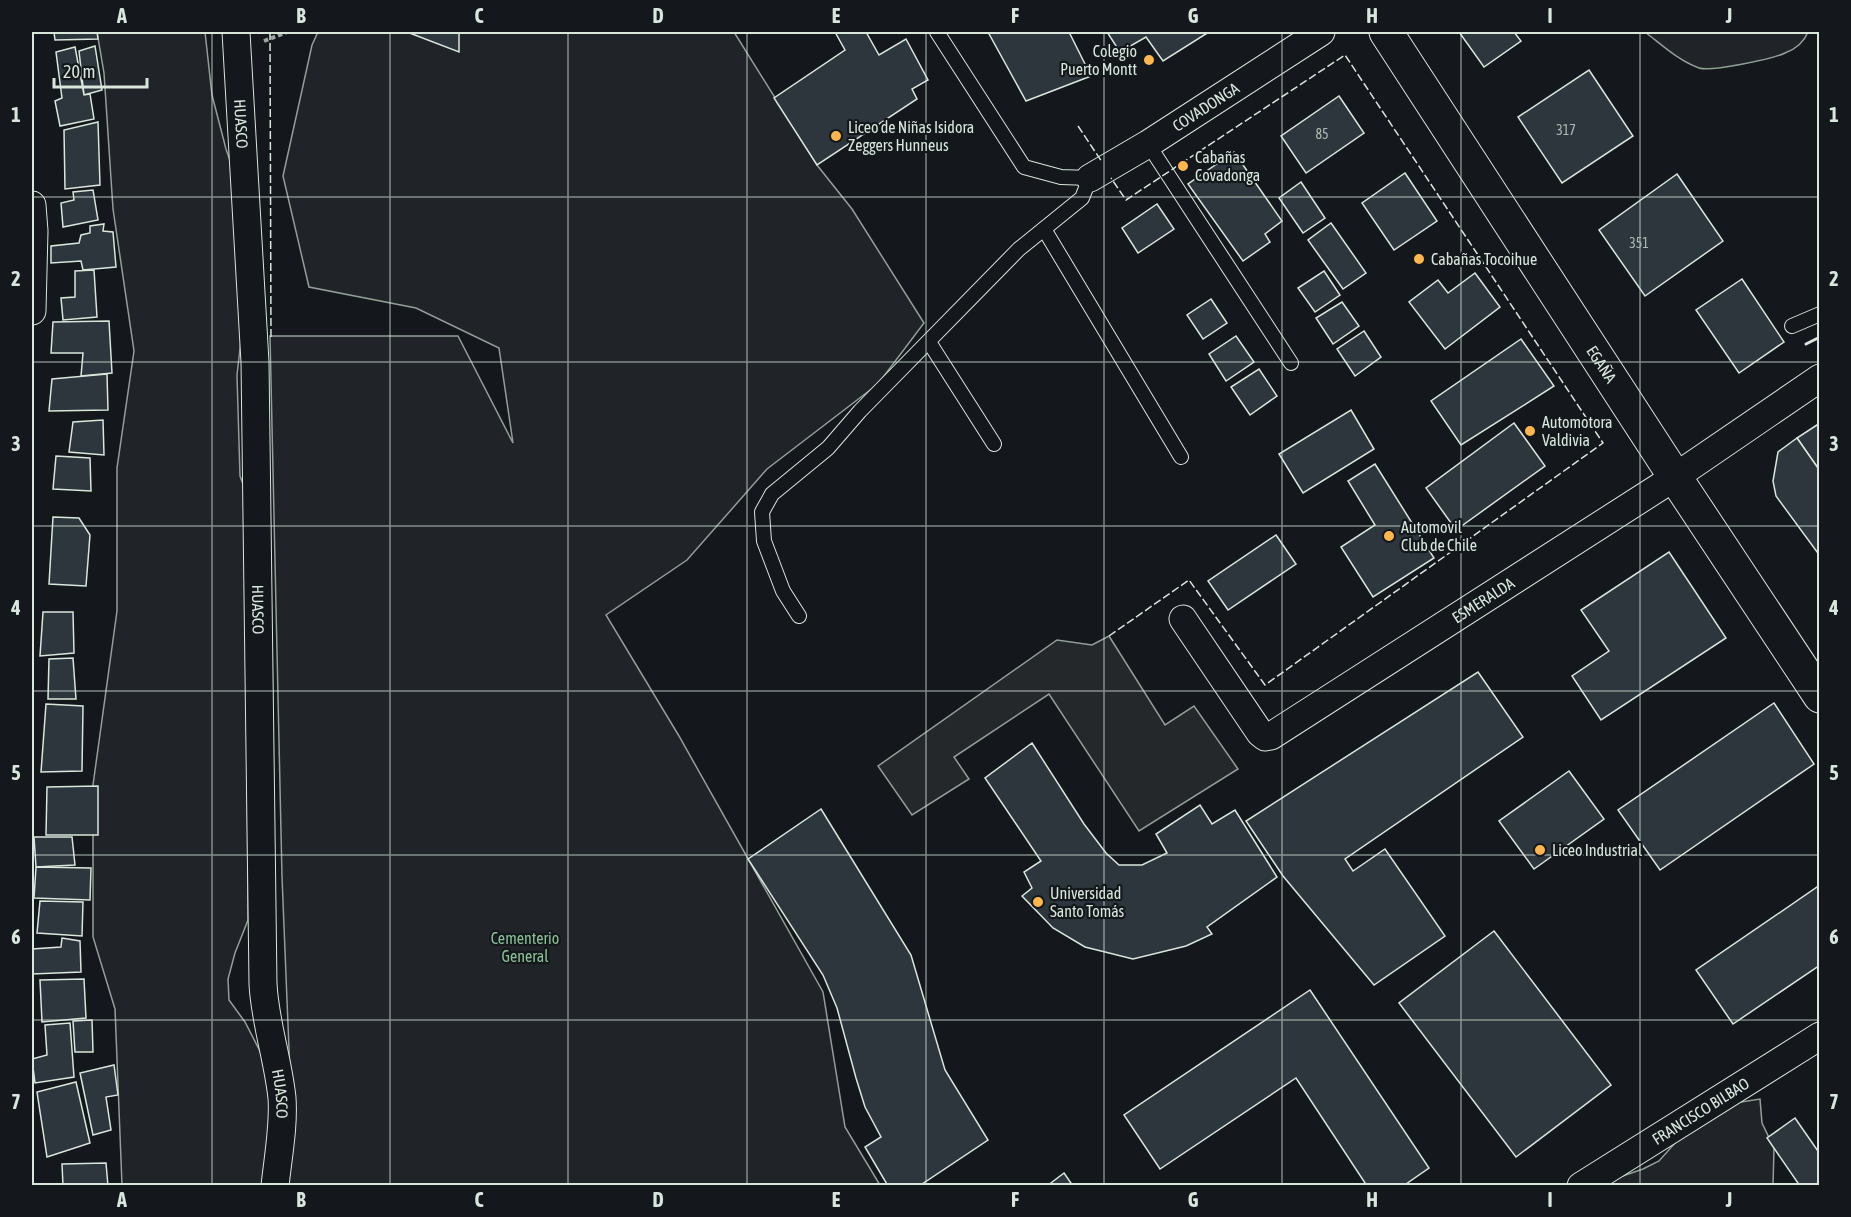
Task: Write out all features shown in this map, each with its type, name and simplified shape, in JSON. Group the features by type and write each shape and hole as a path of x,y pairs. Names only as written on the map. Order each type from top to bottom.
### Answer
{"main road":[{"name":"EGAÑA","path":"1386,32 1820,696"}],"street":[{"name":"HUASCO","path":"236,32 255,362 263,984 264,1002 282,1101 275,1185"},
{"name":"COVADONGA","path":"1090,178 1148,144 1321,32"},
{"path":"32,205 34,231 32,311"},
{"name":"ESMERALDA","path":"1183,619 1260,733 1265,737 1271,736 1675,477 1820,378"},
{"name":"FRANCISCO BILBAO","path":"1581,1185 1820,1036"}],"lane":[{"path":"799,616 783,591 764,541 762,512 772,494 828,448 860,411 1019,249 1082,198 1090,178 1061,177 1024,167 937,32"},
{"path":"1148,144 1291,363"},
{"path":"1044,229 1181,458"},
{"path":"1792,326 1820,315"},
{"path":"929,342 994,444"}],"green space":[{"path":"97,32 205,32 212,95 226,149 240,190 244,315 237,375 240,476 246,492 248,920 228,979 229,1000 245,1022 263,1057 271,1095 266,1185 122,1185 115,1009 93,937 93,785 117,611 117,468 134,351 113,209 104,73"},
{"name":"Cementerio General","path":"318,32 734,32 817,165 852,209 924,323 878,384 767,469 687,560 606,615 679,736 823,992 845,1127 880,1185 286,1185 293,1148 282,877 270,336 458,336 513,443 499,348 416,308 309,287 283,176 312,45"},
{"path":"1645,32 1808,32 1796,47 1778,56 1705,69 1685,61"},
{"path":"1760,1099 1762,1123 1774,1148 1773,1185 1605,1186 1611,1180 1659,1161 1692,1124 1728,1104"}],"shaded area":[{"path":"1109,636 1165,725 1194,706 1238,769 1139,831 1049,694 954,757 969,779 912,815 878,766 1057,640 1092,645"}],"building":[{"path":"54,32 97,32 98,39 55,40"},
{"path":"407,32 459,32 459,52"},
{"path":"835,32 866,32 879,55 906,39 928,80 912,89 917,99 817,165 774,98 845,50"},
{"path":"988,32 1069,32 1091,76 1026,101"},
{"path":"1107,32 1209,32 1163,61 1146,37 1120,52"},
{"path":"1459,32 1514,32 1521,41 1484,67"},
{"path":"95,46 102,90 84,95 79,51"},
{"path":"75,47 84,95 90,94 94,119 60,126 55,101 62,98 56,52"},
{"path":"1589,70 1633,136 1562,183 1518,117"},
{"path":"1339,96 1364,133 1306,173 1281,136"},
{"path":"98,122 100,185 65,189 64,130"},
{"path":"1234,152 1282,221 1265,234 1270,242 1243,261 1188,184"},
{"path":"1405,173 1437,221 1394,250 1362,203"},
{"path":"1677,174 1723,241 1645,296 1599,230"},
{"path":"1301,182 1325,218 1303,233 1279,198"},
{"path":"93,190 98,220 63,227 61,203 74,200 73,192"},
{"path":"1157,204 1174,229 1138,253 1122,228"},
{"path":"1331,223 1366,273 1343,289 1308,240"},
{"path":"104,224 103,231 113,232 116,267 83,270 81,261 51,263 51,246 79,243 81,235 90,233 90,226"},
{"path":"94,270 97,317 63,320 61,298 75,297 75,271"},
{"path":"1324,271 1340,295 1315,312 1298,288"},
{"path":"1475,273 1500,307 1445,349 1409,302 1438,280 1448,293"},
{"path":"1742,279 1784,342 1739,373 1696,310"},
{"path":"1211,299 1227,323 1203,339 1187,315"},
{"path":"1342,302 1359,326 1333,344 1316,318"},
{"path":"109,321 112,373 81,376 83,353 51,353 53,322"},
{"path":"1364,331 1381,357 1355,376 1337,349"},
{"path":"1236,336 1254,362 1226,381 1209,354"},
{"path":"1521,339 1554,386 1461,445 1431,401"},
{"path":"1259,369 1277,396 1250,415 1231,387"},
{"path":"107,374 108,410 49,411 52,379"},
{"path":"1351,410 1374,449 1303,493 1279,454"},
{"path":"103,420 104,455 69,452 73,422"},
{"path":"1514,423 1545,466 1456,530 1426,488"},
{"path":"1820,423 1820,471 1797,438"},
{"path":"1797,438 1820,471 1820,556 1776,496 1773,481 1778,452"},
{"path":"56,456 90,458 91,491 53,489"},
{"name":"Automovil Club de Chile","path":"1375,464 1434,558 1373,597 1341,547 1375,525 1348,481"},
{"path":"53,517 79,518 90,535 86,586 49,584"},
{"path":"1276,535 1296,564 1228,610 1208,581"},
{"path":"1669,552 1726,638 1601,720 1572,676 1609,651 1581,610"},
{"path":"43,612 73,612 74,653 40,656"},
{"path":"73,658 76,699 48,699 49,659"},
{"path":"1478,672 1523,737 1345,859 1353,871 1385,849 1445,936 1374,985 1283,876 1246,821"},
{"path":"1774,703 1814,764 1660,870 1618,810"},
{"path":"46,704 83,706 82,771 41,772"},
{"path":"1032,743 1084,824 1106,853 1119,865 1142,865 1167,853 1156,834 1200,805 1212,824 1235,810 1277,877 1207,927 1212,934 1186,946 1133,959 1085,947 1053,928 1022,896 1032,888 1024,872 1041,861 985,778"},
{"path":"1569,771 1604,819 1534,869 1499,821"},
{"path":"98,786 98,835 46,835 47,787"},
{"path":"821,809 911,955 945,1070 988,1140 919,1186 888,1186 865,1147 881,1137 865,1107 837,1008 823,975 748,859"},
{"path":"34,837 72,837 75,865 36,867"},
{"path":"36,867 91,868 90,900 34,898"},
{"path":"1820,885 1820,965 1733,1024 1696,970"},
{"path":"40,901 83,902 82,936 37,933"},
{"path":"1494,931 1611,1085 1516,1157 1399,1003"},
{"path":"62,938 80,941 81,972 32,974 32,949 61,947"},
{"path":"84,979 86,1018 42,1022 40,980"},
{"path":"1310,990 1429,1168 1403,1186 1367,1186 1296,1078 1160,1169 1124,1115"},
{"path":"92,1020 93,1052 75,1052 73,1021"},
{"path":"70,1023 74,1077 35,1083 32,1059 47,1055 45,1025"},
{"path":"114,1065 118,1095 106,1097 111,1130 93,1135 80,1073"},
{"path":"76,1082 90,1143 47,1157 37,1092"},
{"path":"1795,1118 1820,1154 1820,1186 1800,1186 1767,1138"},
{"path":"106,1163 108,1186 63,1186 62,1164"},
{"path":"1064,1173 1073,1186 1047,1186"}],"fence":[{"path":"270,32 271,340"},
{"path":"1109,636 1189,580 1265,685 1603,443 1345,55 1126,200 1111,178"},
{"path":"1078,126 1102,162"}],"wall":[{"path":"1806,344 1820,337"}],"place":[{"name":"Colegio Puerto Montt","path":"1149,60"},
{"name":"Liceo de Niñas Isidora Zeggers Hunneus","path":"836,136"},
{"name":"Cabañas Covadonga","path":"1183,166"},
{"name":"Cabañas Tocoihue","path":"1419,259"},
{"name":"Automotora Valdivia","path":"1530,431"},
{"name":"Automovil Club de Chile","path":"1389,536"},
{"name":"Liceo Industrial","path":"1540,850"},
{"name":"Universidad Santo Tomás","path":"1038,902"}]}
